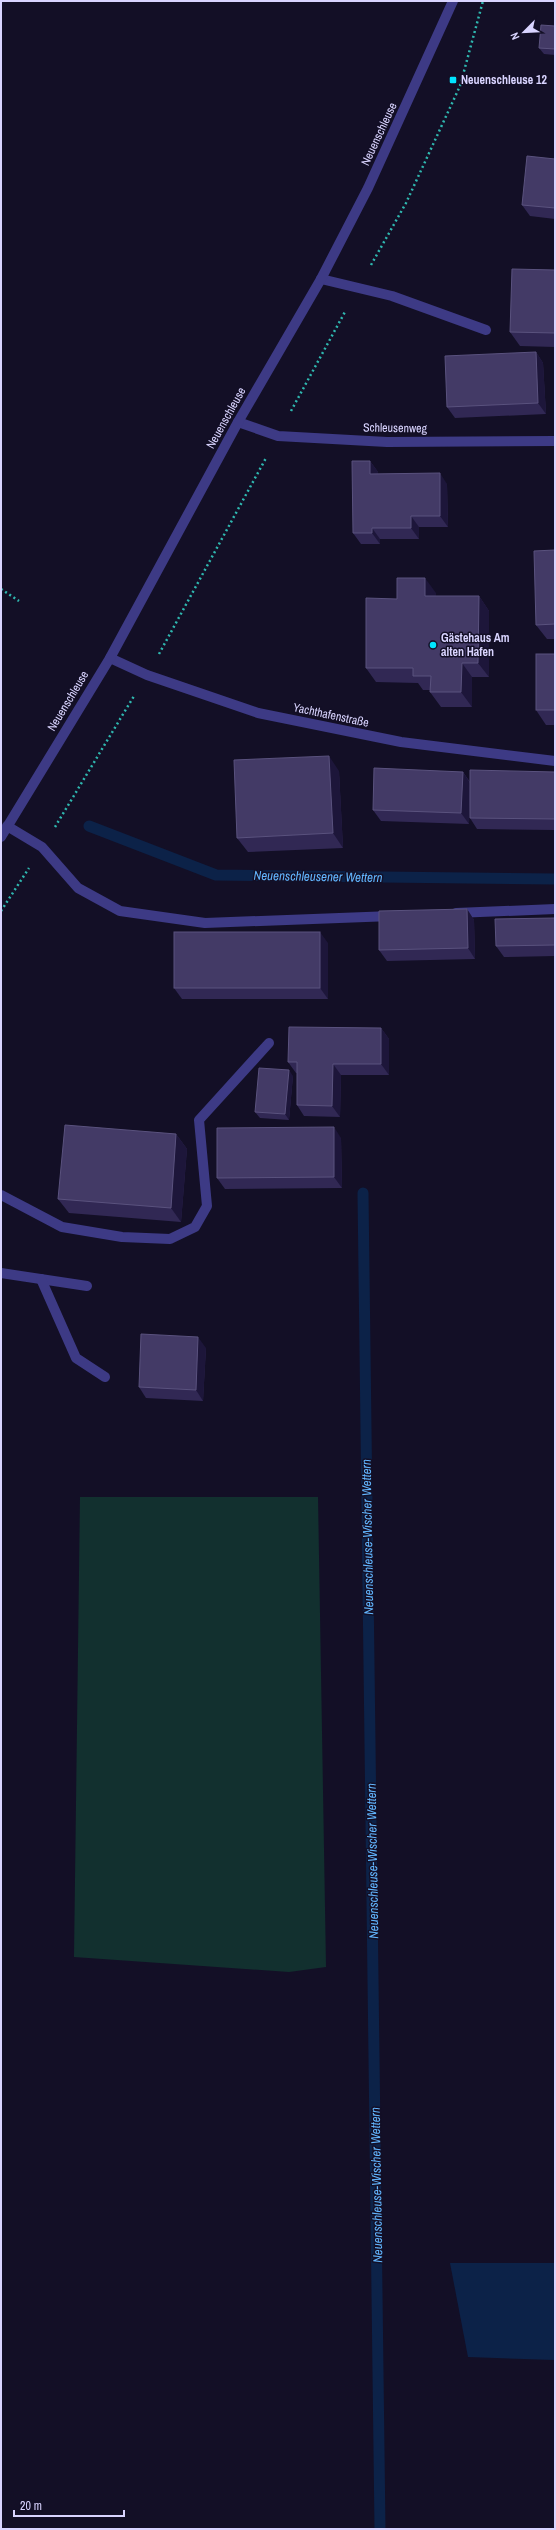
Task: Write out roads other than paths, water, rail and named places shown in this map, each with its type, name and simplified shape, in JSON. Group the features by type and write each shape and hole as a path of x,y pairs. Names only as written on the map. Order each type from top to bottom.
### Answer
{"street":[{"name":"Neuenschleuse","path":"1,837 110,658 238,422 321,279 371,181 453,1"},
{"path":"321,279 392,296 486,330"},
{"name":"Schleusenweg","path":"238,422 278,436 387,442 555,441"},
{"name":"Yachthafenstraße","path":"110,658 147,675 258,713 401,742 555,761"},
{"path":"7,826 42,847 78,888 120,911 205,923 404,915"},
{"path":"444,914 555,909"},
{"path":"1,1195 62,1227 114,1236 170,1239 195,1227 208,1206 199,1120 269,1044"},
{"path":"1,1273 87,1286"},
{"path":"41,1279 76,1358 105,1377"}],"water":[{"path":"450,2263 555,2263 555,2360 468,2357"}],"waterway":[{"name":"Neuenschleusener Wettern","path":"89,826 216,875 555,879"},
{"name":"Neuenschleuse-Wischer Wettern","path":"363,1193 380,2529"}],"place":[{"name":"Neuenschleuse 12","path":"453,80"},
{"name":"Gästehaus Am alten Hafen","path":"433,645"}]}
